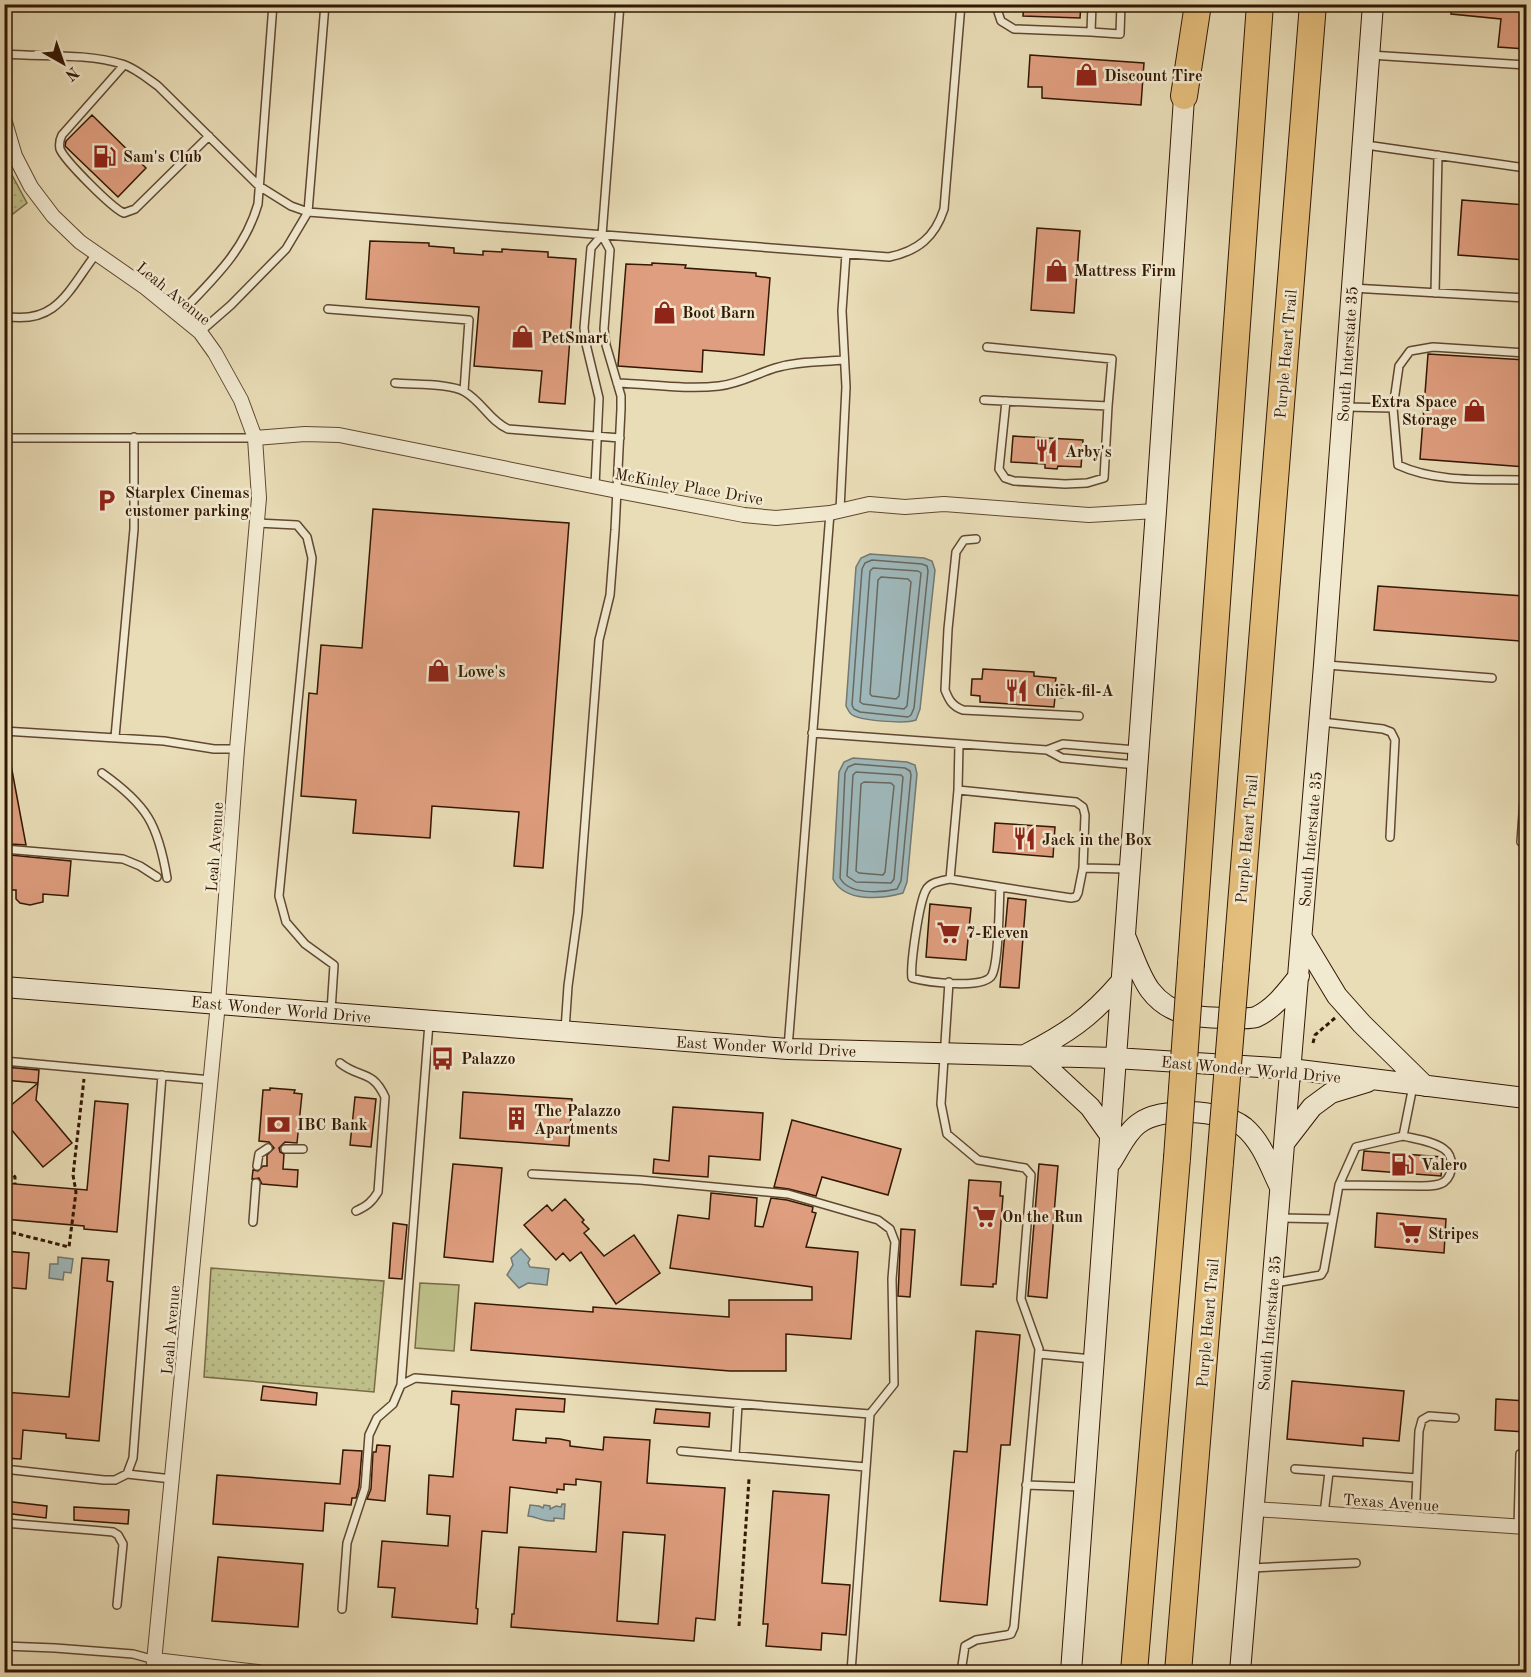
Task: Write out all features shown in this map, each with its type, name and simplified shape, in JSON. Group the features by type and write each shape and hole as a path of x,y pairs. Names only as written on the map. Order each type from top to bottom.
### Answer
{"highway":[{"path":"1184,96 1198,4"},
{"path":"1134,1672 1177,1158 1260,4"},
{"name":"Purple Heart Trail","path":"1178,1672 1313,4"}],"main road":[{"path":"1071,1672 1114,1058 1156,511 1189,4"},
{"name":"South Interstate 35","path":"1240,1672 1324,665 1373,4"},
{"path":"1124,934 1150,990 1173,1011 1203,1018 1254,1018 1278,1003 1299,976"},
{"path":"1302,938 1337,996 1419,1085"},
{"path":"1110,1135 1090,1107 1029,1056 1080,1023 1101,1005 1120,983"},
{"name":"East Wonder World Drive","path":"4,987 788,1049 1114,1058 1291,1069 1527,1098"},
{"path":"1285,1142 1312,1107 1331,1093 1372,1080"},
{"path":"1108,1168 1124,1141 1137,1125 1156,1114 1175,1111 1215,1115 1243,1127 1260,1145 1281,1189"}],"street":[{"name":"Leah Avenue","path":"4,119 15,156 31,187 53,216 80,242 146,288 200,332 242,400 255,438 259,498 218,1003 154,1666"},
{"name":"McKinley Place Drive","path":"255,438 305,434 339,435 617,491 744,515 776,518 835,512 869,504 905,507 944,504 1089,515 1156,511"},
{"name":"Texas Avenue","path":"1254,1509 1522,1527"},
{"path":"154,1666 258,1672"}],"lane":[{"path":"179,315 219,273 245,238 258,204 273,4"},
{"path":"200,332 231,305 286,249 308,212 325,4"},
{"path":"565,1032 568,986 578,913 599,640 610,595 620,438 621,396 606,345 604,329 610,250 602,235 621,4"},
{"path":"4,54 78,57 124,64 158,86 260,186 291,206 308,212 889,257 911,251 923,244 939,222 946,191 961,4"},
{"path":"998,4 1001,21 1014,29 1120,34 1121,4"},
{"path":"1091,32 1092,4"},
{"path":"1369,55 1527,65"},
{"path":"124,64 62,135 60,142 60,147 73,166 115,208 124,213 135,209 209,136"},
{"path":"1363,144 1527,168"},
{"path":"1435,292 1438,155"},
{"path":"595,486 599,398 584,328 591,248 602,235"},
{"path":"4,316 18,319 44,314 55,308 96,254"},
{"path":"788,1049 812,733 846,387 842,310 846,254"},
{"path":"1352,288 1527,298"},
{"path":"328,309 469,320 464,391"},
{"path":"987,347 1112,359 1104,478 1087,483 1046,483 1014,481 1005,478 999,470 1006,401"},
{"path":"1527,353 1432,347 1410,351 1399,366 1393,408 1398,465 1411,471 1436,477 1527,480"},
{"path":"617,383 718,386 737,383 775,368 793,364 844,360"},
{"path":"395,384 464,391 497,424 508,429 620,438"},
{"path":"984,400 1108,406"},
{"path":"1344,407 1393,408"},
{"path":"115,737 134,529 134,437"},
{"path":"4,438 255,438"},
{"path":"256,523 297,525 307,537 312,558 279,896 286,922 305,944 334,965 331,1012"},
{"path":"976,539 964,540 956,552 945,690 951,703 963,710 1079,716"},
{"path":"1324,665 1492,678"},
{"path":"1319,722 1383,729 1391,732 1395,740 1390,837"},
{"path":"4,731 115,737 237,749"},
{"path":"812,733 1047,750 1062,758 1138,757"},
{"path":"950,879 958,790 959,744"},
{"path":"1047,750 1063,744 1138,757"},
{"path":"1527,771 1521,842 1527,842"},
{"path":"102,773 129,793 149,818 158,834 167,878"},
{"path":"958,790 1076,802 1083,807 1085,815 1083,868 1076,897 950,879 934,883 926,889 921,904 912,978 978,984 988,980 993,974 999,887"},
{"path":"4,849 123,859 141,866 157,877"},
{"path":"1083,868 1129,869"},
{"path":"950,982 941,1104 947,1134 978,1160 1025,1168 1031,1175 1021,1299 1039,1349 1014,1627 1011,1634 976,1640 965,1646 961,1672"},
{"path":"342,1609 347,1543 365,1488 369,1435 377,1418 393,1404 401,1385 429,1021"},
{"path":"4,1061 211,1080"},
{"path":"340,1063 369,1076 381,1087 385,1097 378,1192 367,1207 356,1211"},
{"path":"128,1473 133,1458 162,1076"},
{"path":"1403,1137 1419,1085"},
{"path":"1273,1284 1321,1275 1324,1270 1339,1185 1356,1148 1403,1137 1444,1149 1450,1155 1452,1162 1450,1174 1444,1182 1428,1186 1339,1185"},
{"path":"257,1166 259,1154 268,1148"},
{"path":"285,1149 303,1149"},
{"path":"532,1174 640,1180 788,1194 878,1220 890,1229 895,1242 892,1279 894,1384 870,1414 851,1672"},
{"path":"253,1222 256,1184"},
{"path":"1278,1218 1332,1219"},
{"path":"1039,1354 1094,1359"},
{"path":"401,1385 415,1378 870,1414"},
{"path":"735,1455 738,1404"},
{"path":"1415,1520 1419,1431 1422,1420 1429,1416 1455,1418"},
{"path":"681,1451 866,1467"},
{"path":"1520,1454 1522,1527"},
{"path":"4,1468 104,1480 115,1480 128,1473 172,1479"},
{"path":"1295,1469 1417,1478"},
{"path":"1324,1514 1329,1472"},
{"path":"1026,1485 1085,1487"},
{"path":"4,1524 112,1532 118,1535 123,1544 117,1605"},
{"path":"1249,1568 1356,1563"},
{"path":"4,1646 133,1654 154,1666"}],"path":[{"path":"1312,1042 1315,1035 1336,1016"},
{"path":"4,1233 14,1233 69,1247 76,1192 73,1175 85,1068"},
{"path":"4,1164 15,1177 15,1184"},
{"path":"739,1626 749,1479"}],"green space":[{"path":"5,162 27,203 4,220"},
{"path":"211,1268 384,1281 374,1392 204,1377"},
{"path":"420,1283 459,1285 454,1351 415,1348"}],"water":[{"path":"870,554 924,558 932,561 935,570 920,709 916,720 893,722 872,720 851,714 846,706 856,567 861,558"},
{"path":"853,758 907,762 915,765 917,774 907,882 903,893 875,898 855,896 839,887 833,879 839,772 844,762"},
{"path":"521,1249 530,1259 528,1263 530,1267 549,1269 547,1285 528,1283 519,1288 507,1275 513,1265 511,1258"},
{"path":"58,1257 73,1259 71,1273 64,1272 63,1280 49,1278 50,1264 58,1264"},
{"path":"565,1504 564,1519 554,1518 554,1521 550,1521 528,1516 530,1505 543,1508 544,1505 550,1506 550,1509 556,1506 561,1507"}],"building":[{"path":"1024,4 1081,4 1080,18 1023,16"},
{"path":"1451,4 1527,4 1527,49 1498,47 1501,19 1451,14"},
{"name":"Discount Tire","path":"1030,55 1144,63 1141,105 1042,98 1042,87 1028,87"},
{"name":"Sam's Club","path":"92,115 146,168 118,197 65,146 66,141"},
{"path":"1462,200 1527,205 1527,260 1458,255"},
{"name":"Mattress Firm","path":"1037,228 1080,231 1074,313 1031,310"},
{"name":"PetSmart","path":"370,241 429,243 429,246 454,248 454,253 483,255 483,251 502,252 502,249 548,252 548,257 576,259 565,404 539,402 542,371 474,366 479,307 366,299"},
{"name":"Boot Barn","path":"652,263 686,265 685,268 756,273 756,276 770,278 764,355 703,350 702,372 618,366 626,264 652,265"},
{"name":"Extra Space Storage","path":"1428,354 1527,360 1527,467 1420,459"},
{"name":"Arby's","path":"1013,436 1083,440 1081,467 1058,466 1057,469 1045,468 1045,464 1011,462"},
{"name":"Lowe's","path":"373,509 569,523 543,868 514,866 519,812 432,806 430,838 353,833 356,800 301,796 309,693 317,694 321,645 362,648"},
{"path":"1378,586 1524,596 1520,641 1374,630"},
{"name":"Chick-fil-A","path":"983,669 1034,672 1034,676 1056,678 1055,684 1064,685 1063,698 1055,697 1054,707 980,702 980,696 971,695 972,679 982,679"},
{"path":"11,765 26,845 11,844 4,810 4,766"},
{"name":"Jack in the Box","path":"995,823 1055,827 1053,857 993,852"},
{"path":"10,855 71,861 68,896 43,894 43,902 30,905 20,903 16,899 16,890 7,890"},
{"path":"1008,898 1026,900 1019,988 1000,987"},
{"name":"7-Eleven","path":"930,904 971,908 966,960 926,957"},
{"path":"4,1067 39,1070 38,1083 4,1080"},
{"path":"38,1083 36,1100 72,1143 43,1167 4,1121 4,1111"},
{"name":"IBC Bank","path":"270,1088 295,1090 294,1093 302,1094 297,1143 285,1142 279,1148 284,1154 283,1169 298,1170 297,1187 262,1184 259,1178 252,1179 253,1170 258,1171 263,1166 267,1166 267,1155 274,1148 269,1142 259,1141 263,1090 270,1090"},
{"name":"The Palazzo Apartments","path":"463,1092 572,1099 569,1146 460,1138"},
{"path":"355,1097 376,1099 371,1147 350,1145"},
{"path":"95,1101 128,1104 117,1232 84,1229 84,1226 4,1219 4,1183 87,1190"},
{"path":"673,1107 763,1113 760,1160 709,1156 708,1177 653,1173 654,1159 669,1161"},
{"path":"792,1120 901,1149 888,1195 822,1177 816,1196 774,1187"},
{"name":"Valero","path":"1364,1151 1443,1157 1441,1176 1362,1170"},
{"path":"453,1164 502,1168 493,1262 444,1257"},
{"path":"1039,1164 1058,1166 1047,1298 1028,1296"},
{"path":"969,1180 1001,1182 1000,1196 1003,1196 996,1284 993,1284 993,1287 961,1285"},
{"path":"711,1193 757,1198 755,1226 763,1227 771,1198 813,1207 812,1212 816,1213 806,1247 858,1252 851,1339 786,1334 786,1371 730,1371 471,1350 475,1303 593,1312 593,1307 729,1317 729,1300 812,1300 812,1287 670,1268 678,1215 709,1219"},
{"path":"565,1199 584,1220 582,1222 589,1229 584,1233 604,1256 634,1235 660,1273 616,1304 581,1252 570,1261 563,1253 556,1260 524,1225 547,1205 552,1211"},
{"name":"Stripes","path":"1377,1213 1446,1219 1444,1253 1375,1247"},
{"path":"393,1223 407,1225 402,1279 389,1278"},
{"path":"901,1229 915,1230 910,1297 898,1296"},
{"path":"4,1251 29,1253 26,1289 4,1287"},
{"path":"82,1258 109,1260 107,1281 113,1282 99,1441 66,1438 66,1434 23,1430 21,1459 4,1458 4,1392 69,1397"},
{"path":"976,1331 1020,1335 1010,1445 1001,1445 987,1605 940,1601 954,1451 967,1452"},
{"path":"1292,1381 1404,1391 1399,1441 1363,1438 1363,1446 1287,1439"},
{"path":"263,1386 317,1393 316,1405 261,1400"},
{"path":"452,1391 565,1399 564,1412 516,1409 513,1440 546,1443 546,1438 560,1439 570,1441 570,1446 603,1450 604,1437 650,1440 647,1483 725,1488 715,1620 696,1618 694,1641 511,1627 519,1547 596,1552 601,1482 576,1479 576,1485 564,1484 564,1490 557,1489 557,1493 510,1487 507,1533 482,1531 476,1608 478,1609 477,1624 392,1617 395,1588 378,1587 382,1541 448,1546 450,1516 427,1514 429,1475 453,1477 459,1405 451,1404","holes":["623,1532 665,1535 658,1624 617,1621"]},
{"path":"1496,1399 1527,1401 1527,1432 1495,1430"},
{"path":"656,1409 710,1413 709,1427 654,1423"},
{"path":"377,1445 390,1446 385,1501 367,1499 371,1489 373,1452 376,1452"},
{"path":"343,1450 362,1451 359,1487 356,1498 352,1498 351,1505 325,1503 323,1531 213,1524 217,1475 340,1484"},
{"path":"773,1491 829,1495 822,1583 850,1585 846,1635 822,1633 821,1650 766,1646 768,1624 763,1624"},
{"path":"4,1501 47,1506 46,1518 4,1513"},
{"path":"74,1507 129,1510 128,1524 74,1520"},
{"path":"218,1557 303,1564 298,1627 212,1621"}],"place":[{"name":"Discount Tire","path":"1086,75"},
{"name":"Sam's Club","path":"105,156"},
{"name":"Mattress Firm","path":"1056,270"},
{"name":"Boot Barn","path":"664,312"},
{"name":"PetSmart","path":"523,337"},
{"name":"Extra Space Storage","path":"1475,410"},
{"name":"Arby's","path":"1047,451"},
{"name":"Starplex Cinemas customer parking","path":"107,501"},
{"name":"Lowe's","path":"439,671"},
{"name":"Chick-fil-A","path":"1017,690"},
{"name":"Jack in the Box","path":"1024,839"},
{"name":"7-Eleven","path":"948,932"},
{"name":"Palazzo","path":"443,1058"},
{"name":"The Palazzo Apartments","path":"516,1119"},
{"name":"IBC Bank","path":"279,1124"},
{"name":"Valero","path":"1403,1164"},
{"name":"On the Run","path":"984,1216"},
{"name":"Stripes","path":"1410,1233"}]}
